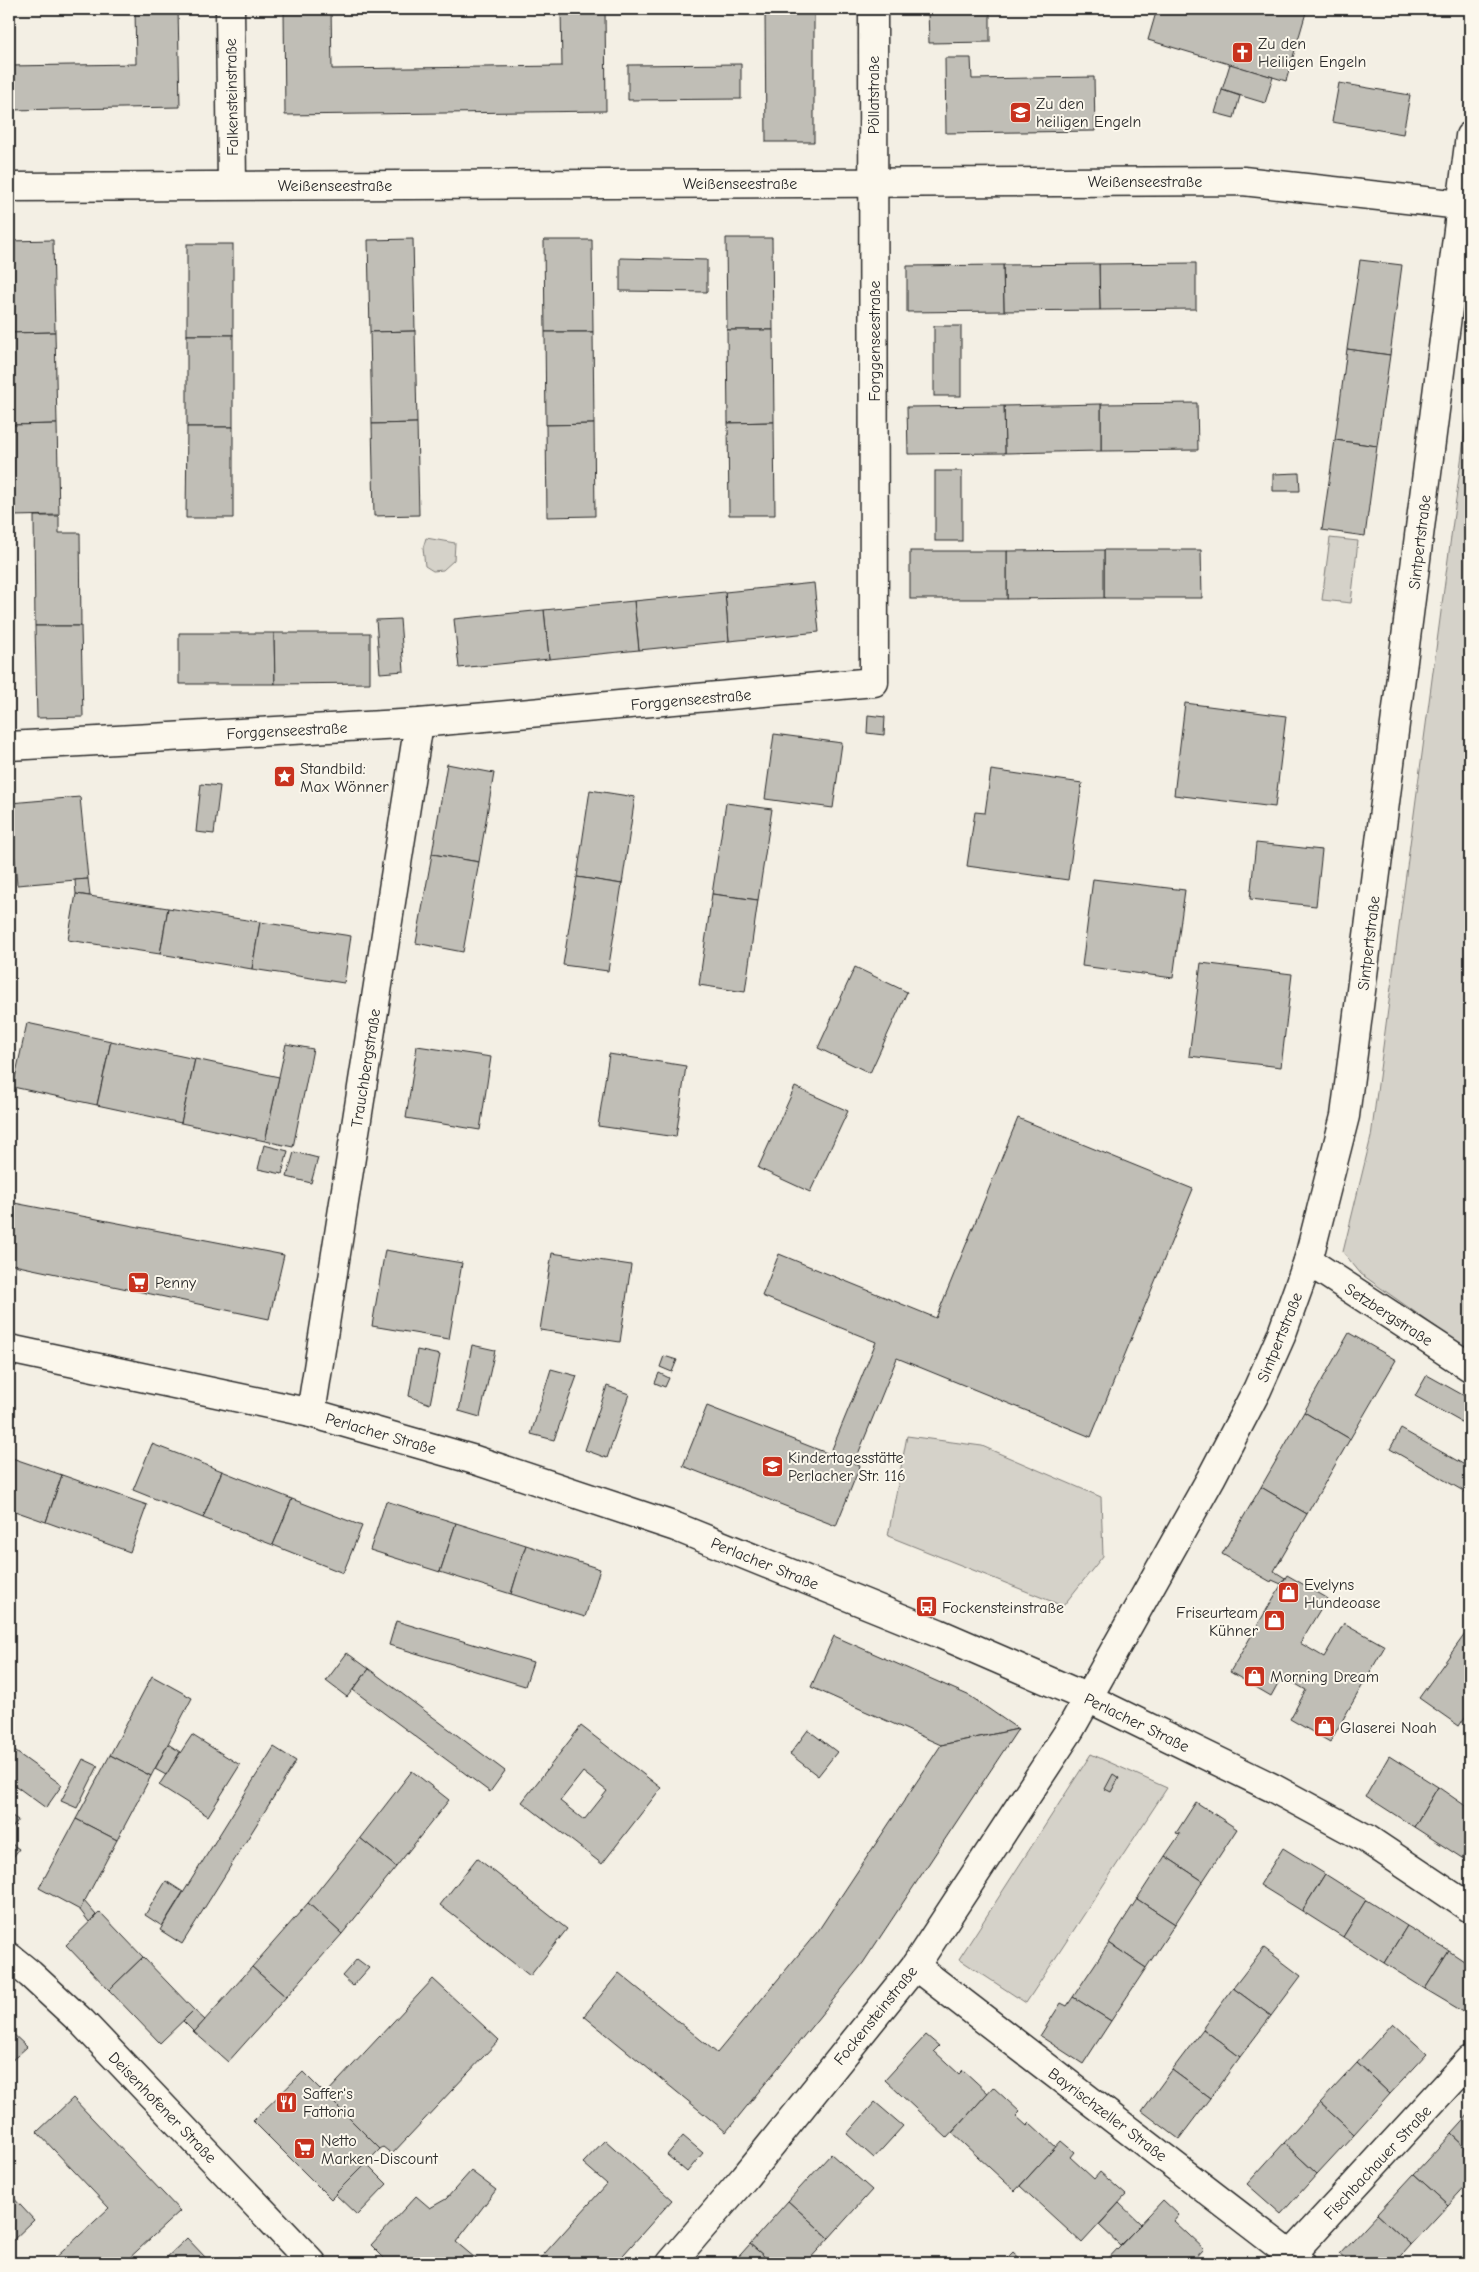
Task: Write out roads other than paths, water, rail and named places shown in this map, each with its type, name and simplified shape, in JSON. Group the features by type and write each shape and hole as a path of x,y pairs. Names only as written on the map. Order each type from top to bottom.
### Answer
{"street":[{"name":"Falkensteinstraße","path":"230,9 232,185"},
{"name":"Pöllatstraße","path":"873,9 874,182"},
{"name":"Sintpertstraße","path":"1088,1698 1211,1478 1257,1390 1281,1336 1308,1261 1345,1116 1466,205 1470,136"},
{"name":"Forggenseestraße","path":"9,746 419,723 874,682 874,182"},
{"name":"Weißenseestraße","path":"9,187 1243,182 1466,205"},
{"name":"Trauchbergstraße","path":"311,1413 419,723"},
{"name":"Setzbergstraße","path":"1308,1261 1470,1367"},
{"name":"Perlacher Straße","path":"9,1349 311,1413 475,1460 676,1527 904,1620 1088,1698 1273,1788 1367,1839 1470,1908"},
{"name":"Fockensteinstraße","path":"671,2263 915,1966 1071,1728 1088,1698"},
{"name":"Deisenhofener Straße","path":"9,1957 82,2022 312,2263"},
{"name":"Bayrischzeller Straße","path":"915,1966 1292,2260"},
{"name":"Fischbachauer Straße","path":"1292,2260 1470,2060"}],"place":[{"name":"Zu den Heiligen Engeln","path":"1242,52"},
{"name":"Zu den heiligen Engeln","path":"1020,112"},
{"name":"Standbild: Max Wönner","path":"284,777"},
{"name":"Penny","path":"139,1282"},
{"name":"Kindertagesstätte Perlacher Str. 116","path":"772,1466"},
{"name":"Evelyns Hundeoase","path":"1288,1593"},
{"name":"Fockensteinstraße","path":"926,1607"},
{"name":"Friseurteam Kühner","path":"1274,1621"},
{"name":"Morning Dream","path":"1254,1676"},
{"name":"Glaserei Noah","path":"1324,1727"},
{"name":"Saffer's Fattoria","path":"287,2102"},
{"name":"Netto Marken-Discount","path":"305,2149"}]}
